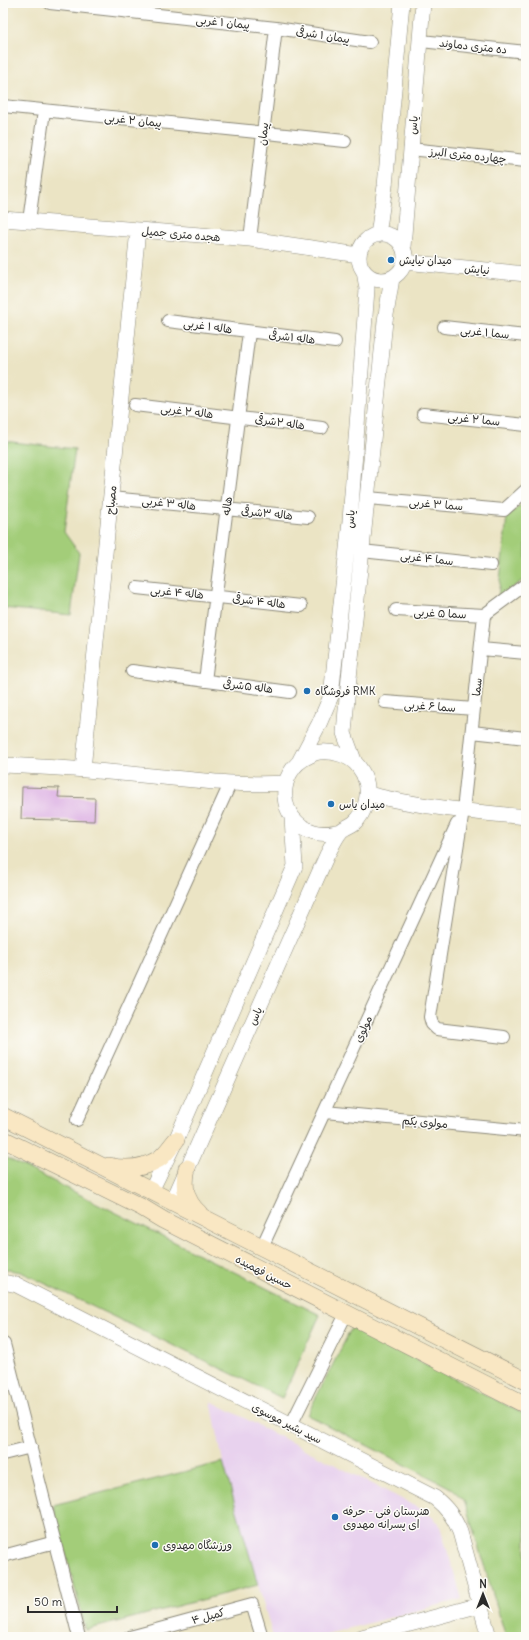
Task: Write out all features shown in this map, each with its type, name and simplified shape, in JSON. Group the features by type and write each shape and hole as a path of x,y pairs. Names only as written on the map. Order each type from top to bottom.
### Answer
{"main road":[{"name":"حسین فهمیده","path":"3,1116 526,1382"},
{"name":"حسین فهمیده","path":"3,1139 143,1208 163,1220 526,1405"},
{"path":"97,1164 120,1168 142,1166 160,1158 176,1140"},
{"path":"187,1168 185,1178 187,1198 192,1207 207,1220"},
{"path":"143,1208 151,1191"},
{"path":"163,1220 173,1202"}],"street":[{"name":"پیمان ۱ غربی","path":"50,3 276,28"},
{"name":"یاس","path":"378,235 385,186 402,3"},
{"name":"یاس","path":"404,254 410,150 421,41 423,3"},
{"name":"پیمان ۱ شرقی","path":"276,28 370,42"},
{"name":"پیمان","path":"250,239 276,28"},
{"name":"ده متری دماوند","path":"421,41 526,52"},
{"name":"پیمان ۲ غربی","path":"3,106 263,134 345,141"},
{"path":"29,221 44,111"},
{"name":"چهارده متری البرز","path":"410,150 526,161"},
{"name":"هجده متری جمیل","path":"3,219 250,239 359,256"},
{"name":"مصباح","path":"83,769 138,230"},
{"path":"378,235 393,237 404,254 398,274 392,278 383,280 375,279 364,272 360,264 359,256 361,248 365,242 378,235"},
{"name":"نیایش","path":"404,254 526,274"},
{"name":"یاس","path":"300,760 319,724 331,696 350,522 367,289 364,272"},
{"name":"یاس","path":"355,763 344,732 346,698 368,498 385,321 392,278"},
{"name":"هاله ۱ غربی","path":"168,321 249,332"},
{"name":"سما ۱ غربی","path":"444,328 526,336"},
{"name":"هاله ۱شرقی","path":"249,332 335,342"},
{"name":"هاله","path":"205,681 249,332"},
{"name":"هاله ۲ غربی","path":"136,405 238,417"},
{"name":"سما ۲ غربی","path":"423,414 526,425"},
{"name":"هاله ۲شرقی","path":"238,417 322,428"},
{"name":"سما ۳ غربی","path":"368,498 504,510 526,490"},
{"name":"هاله ۳ غربی","path":"111,498 227,509"},
{"name":"هاله ۳شرقی","path":"227,509 308,517"},
{"name":"سما ۴ غربی","path":"362,551 491,565"},
{"path":"484,615 526,584"},
{"name":"هاله ۴ غربی","path":"137,588 216,596"},
{"name":"هاله ۴ شرقی","path":"216,596 302,606"},
{"name":"سما ۵ غربی","path":"396,610 484,615"},
{"name":"سما","path":"484,615 463,811 430,1017 432,1024 437,1029 504,1037"},
{"path":"481,649 526,653"},
{"name":"هاله ۵شرقی","path":"132,671 290,692"},
{"name":"سما ۶ غربی","path":"385,702 474,709"},
{"path":"472,732 526,738"},
{"path":"318,752 338,753 355,763 365,777 368,794 364,810 355,823 341,831 328,834 314,832 302,827 292,817 285,801 285,783 291,770 300,760 318,752"},
{"path":"3,765 83,769 230,784 285,783"},
{"path":"77,1120 230,784"},
{"path":"368,794 394,801 463,811 526,817"},
{"name":"مولوی","path":"262,1247 463,811"},
{"path":"151,1191 176,1140 295,866 292,817"},
{"name":"یاس","path":"173,1202 327,855 341,831"},
{"name":"مولوی یکم","path":"324,1112 526,1131"},
{"name":"سید بشیر موسوی","path":"3,1282 17,1285 435,1498 446,1507 455,1519 460,1532 489,1637"},
{"path":"291,1425 346,1314"},
{"path":"4,1345 79,1637"},
{"path":"3,1454 30,1447"},
{"path":"3,1556 55,1542"},
{"name":"کمیل ۴","path":"130,1637 252,1604 262,1637"},
{"path":"362,1637 480,1605"}],"shaded area":[{"name":"هنرستان فنی - حرفه ای پسرانه مهدوی","path":"211,1401 425,1511 439,1523 462,1599 315,1637 273,1637 223,1462"}],"green space":[{"path":"3,441 75,449 64,532 79,553 71,615 3,608"},
{"path":"526,501 526,578 498,598 507,516"},
{"path":"3,1156 320,1315 282,1398 21,1272 3,1269"},
{"path":"352,1327 526,1415 526,1637 506,1637 464,1500 451,1488 307,1415"},
{"name":"ورزشگاه مهدوی","path":"223,1462 258,1585 86,1630 53,1505"}],"building":[{"path":"22,787 59,788 58,797 95,798 94,821 21,819"}],"place":[{"name":"میدان نیایش","path":"391,260"},
{"name":"فروشگاه RMK","path":"307,691"},
{"name":"میدان یاس","path":"331,804"},
{"name":"هنرستان فنی - حرفه ای پسرانه مهدوی","path":"335,1517"},
{"name":"ورزشگاه مهدوی","path":"155,1545"}]}
